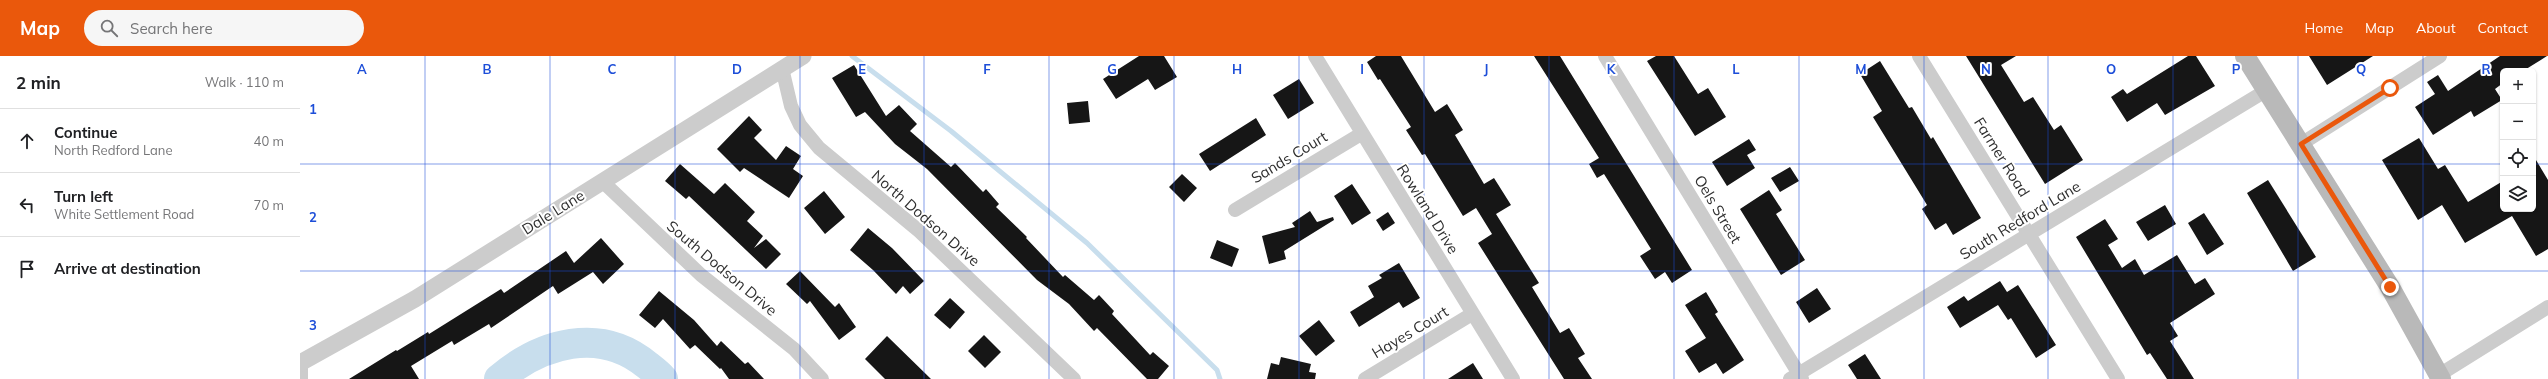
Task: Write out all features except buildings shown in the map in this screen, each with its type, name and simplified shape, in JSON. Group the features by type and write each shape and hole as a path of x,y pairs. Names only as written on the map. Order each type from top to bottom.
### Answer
{"main road":[{"path":"2245,56 2390,287 2440,377"}],"street":[{"name":"Dale Lane","path":"300,368 415,299 602,180 803,56"},
{"name":"Rowland Drive","path":"1315,56 1361,134 1513,379"},
{"name":"Oels Street","path":"1605,56 1797,377"},
{"name":"Farmer Road","path":"1919,56 2118,379"},
{"path":"2301,144 2440,56"},
{"name":"North Dodson Drive","path":"782,68 791,106 800,125 819,148 918,230 1074,379"},
{"name":"South Redford Lane","path":"1797,377 2267,90"},
{"name":"Sands Court","path":"1234,210 1361,134"},
{"name":"South Dodson Drive","path":"602,180 701,275 794,349 822,379"},
{"path":"2440,377 2548,307"},
{"name":"Hayes Court","path":"1365,379 1472,314"}],"waterway":[{"path":"852,56 951,131 1087,243 1217,370 1220,379"},
{"path":"499,379 515,366 552,348 571,344 591,343 610,346 629,353 647,365 663,379"}],"route":[{"path":"2390,88 2301,144 2390,287"}]}
